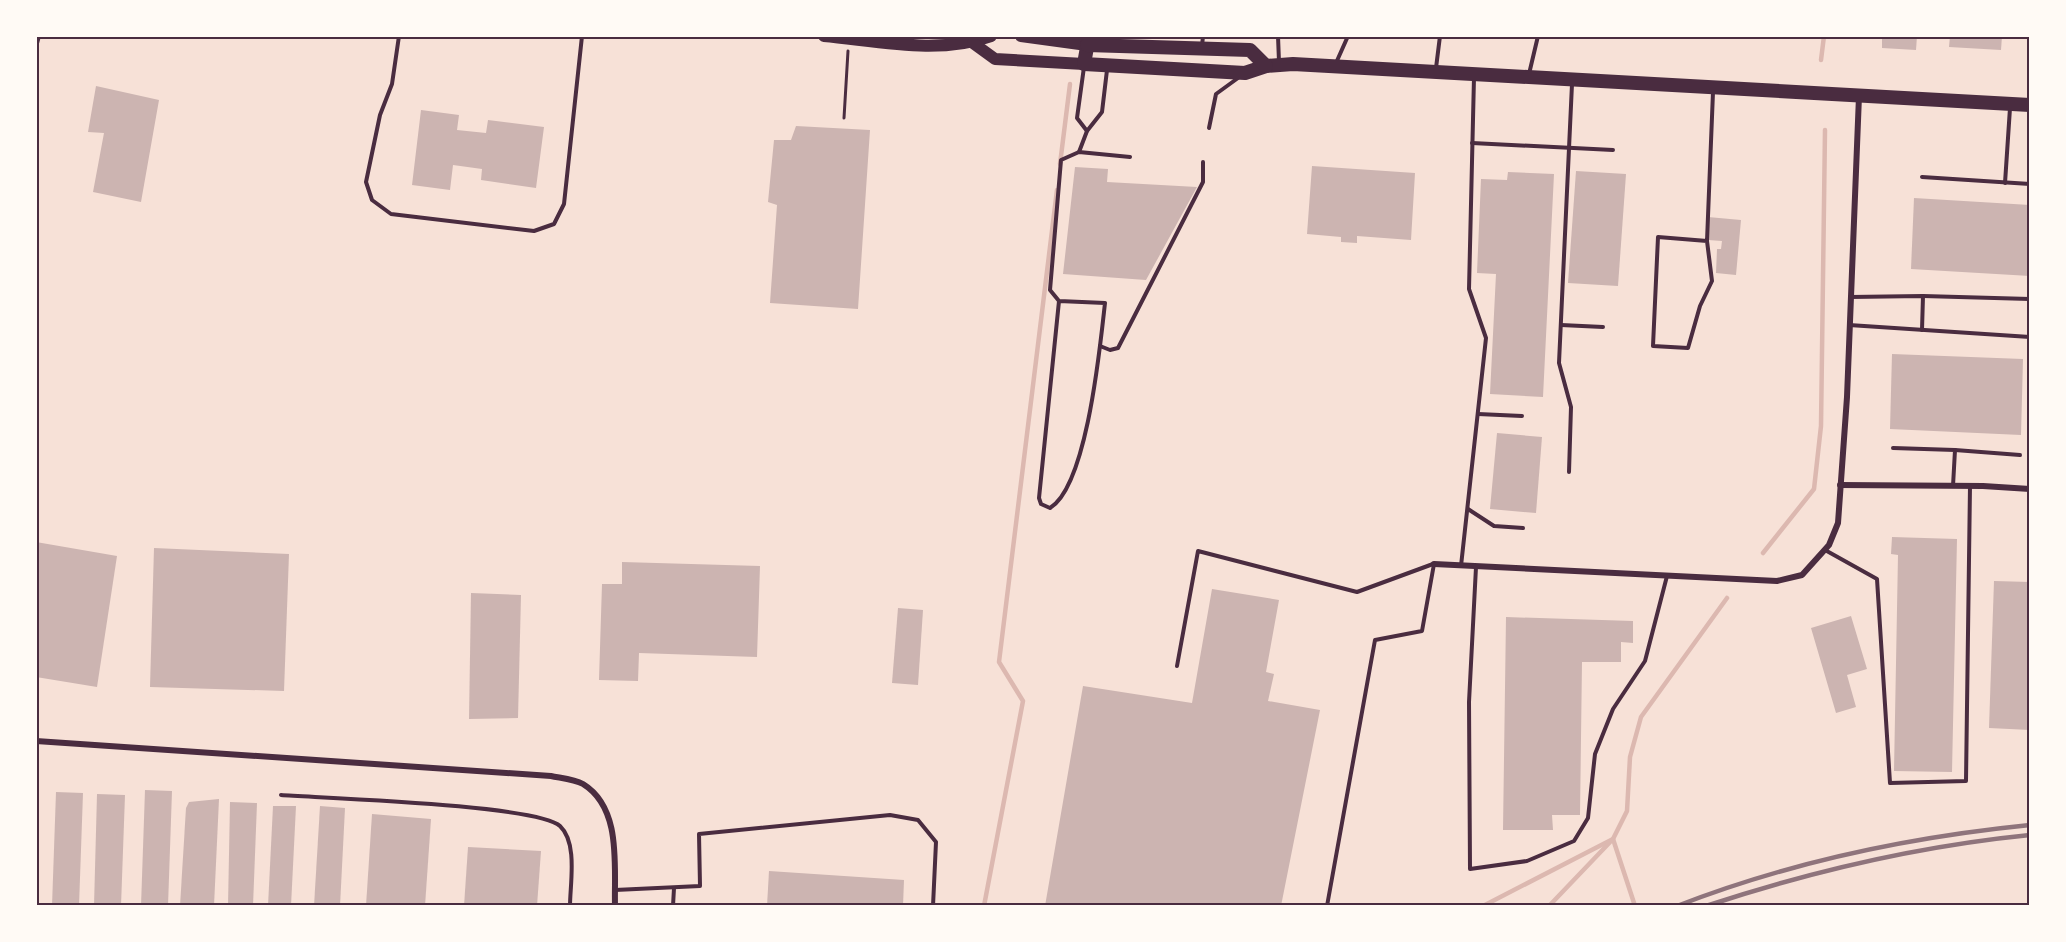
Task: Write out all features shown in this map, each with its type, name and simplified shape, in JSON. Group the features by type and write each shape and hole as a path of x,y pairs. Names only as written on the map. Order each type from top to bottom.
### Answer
{"main road":[{"path":"824,36 932,46 973,43 991,36"},
{"path":"1021,36 1113,42 1203,43 1250,50 1272,66"},
{"path":"1084,64 1088,40"},
{"path":"1108,66 1113,42"},
{"path":"973,43 995,59 1108,66 1245,73 1272,66 1335,67 2030,105"}],"street":[{"path":"1434,564 1777,581 1802,575 1825,550 1838,524 1860,96"},
{"path":"1840,485 2030,489"},
{"path":"36,741 550,776 582,783 596,795 608,812 614,849 615,906"}],"lane":[{"path":"36,47 39,36"},
{"path":"399,36 392,84 380,115 366,182 372,200 391,214 534,231 554,224 564,204 575,126 582,36"},
{"path":"1272,66 1278,36"},
{"path":"1335,67 1348,36"},
{"path":"1436,72 1440,36"},
{"path":"1529,77 1538,36"},
{"path":"1084,64 1077,118 1087,131"},
{"path":"1079,152 1087,131 1102,112 1108,66"},
{"path":"1209,128 1216,94 1245,73"},
{"path":"1461,567 1486,338 1469,289 1474,75"},
{"path":"1569,472 1571,407 1559,363 1572,80"},
{"path":"1707,241 1658,237 1653,346 1688,348 1700,306 1712,281 1707,241 1713,88"},
{"path":"2005,183 2010,104"},
{"path":"1472,143 1613,150"},
{"path":"1059,301 1105,303 1089,426 1063,497 1050,508 1045,508 1039,498 1059,301 1050,290 1049,278 1061,160 1079,152 1130,157"},
{"path":"1100,346 1110,350 1118,348 1203,182 1203,162"},
{"path":"1922,177 2030,184"},
{"path":"1922,330 1923,296"},
{"path":"1850,297 1923,296 2030,299"},
{"path":"1561,325 1603,327"},
{"path":"1849,325 2030,337"},
{"path":"1478,414 1522,416"},
{"path":"1893,447 2020,455"},
{"path":"1953,486 1955,450"},
{"path":"1825,550 1877,579 1890,783 1966,781 1970,486"},
{"path":"1468,509 1494,526 1523,528"},
{"path":"1177,666 1198,551 1357,592 1434,564"},
{"path":"1327,906 1375,640 1422,631 1434,564"},
{"path":"1476,567 1469,702 1470,869 1527,861 1574,841 1588,818 1595,754 1613,709 1645,661 1667,576"},
{"path":"280,795 500,810 544,818 561,827 570,848 570,906"},
{"path":"614,890 700,886 699,834 890,815 918,820 936,842 933,906"},
{"path":"673,906 674,888"}],"path":[{"path":"844,118 849,38"}],"building":[{"path":"1882,36 1917,36 1916,50 1882,48"},
{"path":"1950,36 2002,36 2001,50 1949,47"},
{"path":"96,86 159,100 141,202 93,192 104,133 88,132"},
{"path":"421,110 459,115 457,130 486,133 488,120 544,127 536,188 481,180 482,169 453,165 450,190 412,185"},
{"path":"796,126 870,130 858,309 770,303 777,205 768,202 774,140 791,140"},
{"path":"1312,166 1415,173 1411,240 1357,236 1357,243 1341,242 1341,237 1307,234"},
{"path":"1075,167 1108,169 1107,182 1197,187 1146,280 1063,274"},
{"path":"1576,171 1626,174 1618,286 1568,283"},
{"path":"1508,172 1554,174 1543,397 1490,394 1496,274 1477,273 1481,179 1507,180"},
{"path":"1914,198 2030,205 2030,276 1911,269"},
{"path":"1708,217 1741,220 1736,275 1716,273 1717,249 1721,249 1722,241 1708,240"},
{"path":"1892,354 2023,359 2021,435 1890,429"},
{"path":"1497,433 1542,437 1536,513 1490,509"},
{"path":"1892,537 1957,539 1952,772 1894,771 1898,555 1891,554"},
{"path":"36,542 117,556 97,687 36,677"},
{"path":"154,548 289,554 284,691 150,687"},
{"path":"622,562 760,566 757,657 639,653 638,681 599,680 602,584 622,584"},
{"path":"1994,581 2030,582 2030,730 1989,728"},
{"path":"1212,589 1279,600 1266,672 1274,674 1268,701 1320,710 1281,906 1045,906 1083,686 1192,703"},
{"path":"471,593 521,595 518,718 469,719"},
{"path":"898,608 923,610 918,685 892,683"},
{"path":"1851,616 1867,669 1847,675 1856,707 1836,713 1811,628"},
{"path":"1506,617 1633,621 1633,643 1621,642 1621,662 1582,662 1580,815 1552,815 1553,830 1503,830"},
{"path":"145,790 172,791 168,906 141,906"},
{"path":"56,792 83,793 79,906 52,906"},
{"path":"97,794 125,795 121,906 94,906"},
{"path":"219,799 214,906 180,906 186,808 189,802"},
{"path":"230,802 257,803 253,906 228,906"},
{"path":"273,806 296,806 291,906 268,906"},
{"path":"320,806 345,808 340,906 314,906"},
{"path":"372,814 431,819 425,906 366,906"},
{"path":"468,847 541,851 537,906 464,906"},
{"path":"769,871 904,880 903,906 767,906"}],"waterway":[{"path":"1821,60 1824,36"},
{"path":"1060,164 1070,84"},
{"path":"1763,553 1814,489 1821,426 1825,130"},
{"path":"984,906 1023,701 999,662 1057,190"},
{"path":"1483,906 1613,839 1627,811 1630,757 1641,717 1727,598"},
{"path":"1549,906 1613,839 1635,906"}],"railway":[{"path":"1677,906 1763,876 1807,864 1895,844 2030,825"},
{"path":"1706,906 1826,871 1907,853 2030,835"}]}
